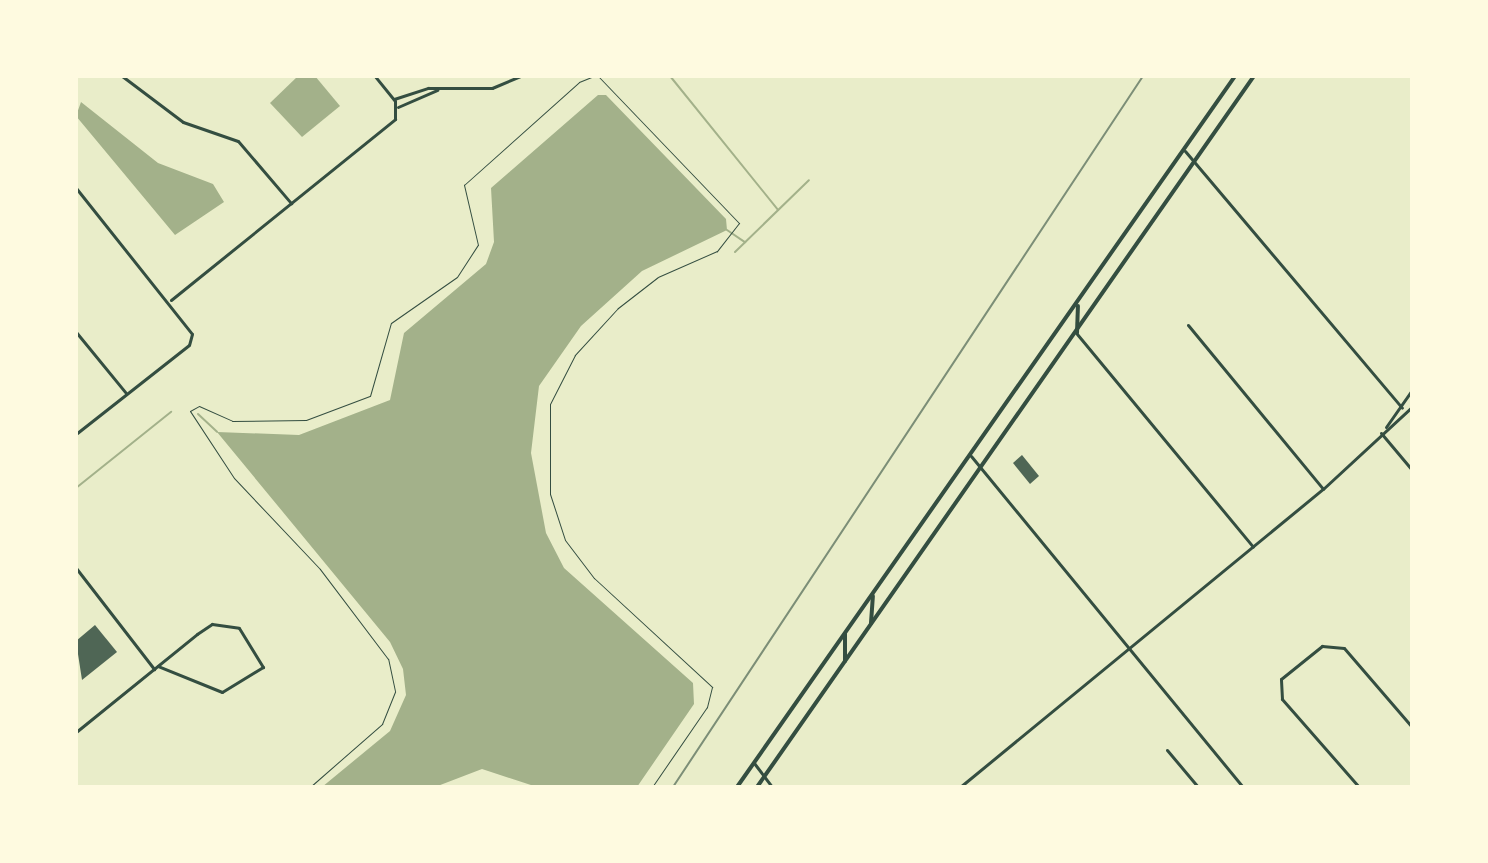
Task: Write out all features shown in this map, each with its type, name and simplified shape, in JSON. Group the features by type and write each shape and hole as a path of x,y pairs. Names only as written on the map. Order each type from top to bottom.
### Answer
{"main road":[{"path":"737,787 1079,303 1235,76"},
{"path":"757,787 1196,164 1254,76"},
{"path":"1077,334 1079,303"},
{"path":"871,625 873,594"},
{"path":"844,663 845,634"}],"street":[{"path":"122,76 183,122 238,141 291,203"},
{"path":"169,301 395,119 398,107 375,76"},
{"path":"394,99 437,90 492,88 520,76"},
{"path":"398,107 437,90"},
{"path":"1185,151 1402,408"},
{"path":"76,188 169,301 192,339 76,434"},
{"path":"1188,325 1323,489"},
{"path":"76,332 126,393"},
{"path":"1077,334 1253,547"},
{"path":"1381,433 1402,408 1412,390"},
{"path":"960,787 1323,489 1412,407"},
{"path":"1381,433 1412,470"},
{"path":"971,456 1243,787"},
{"path":"76,568 156,667 222,692 263,667 255,646 224,622 156,667 76,732"},
{"path":"1359,787 1282,699 1281,679 1332,645 1344,648 1412,727"},
{"path":"1167,750 1198,787"},
{"path":"754,763 772,787"}],"path":[{"path":"310,787 382,724 395,691 388,659 320,569 248,495 190,411 199,406 232,421 306,420 370,396 391,323 457,277 478,245 464,185 594,76"},
{"path":"598,76 736,216 738,229 732,238 637,291 575,355 550,404 550,494 565,540 594,578 712,687 707,707 652,787"},
{"path":"455,787 507,787"}],"shaded area":[{"path":"298,76 315,76 340,106 302,137 270,103"},
{"path":"598,95 606,95 726,219 727,230 642,271 581,326 539,386 531,453 546,533 564,568 693,683 694,704 637,787 537,787 482,769 435,787 322,787 390,731 406,695 403,669 390,642 217,432 299,435 390,400 404,333 486,264 494,242 491,188"},
{"path":"81,102 158,163 213,184 224,202 175,235 76,116"}],"building":[{"path":"1022,455 1039,476 1030,484 1013,463"},
{"path":"95,625 117,652 82,680 76,641"}],"waterway":[{"path":"670,76 778,210"},
{"path":"735,252 809,180"},
{"path":"727,230 745,242"},
{"path":"76,488 171,412"},
{"path":"198,414 217,432"}],"railway":[{"path":"673,787 1143,76"}]}
